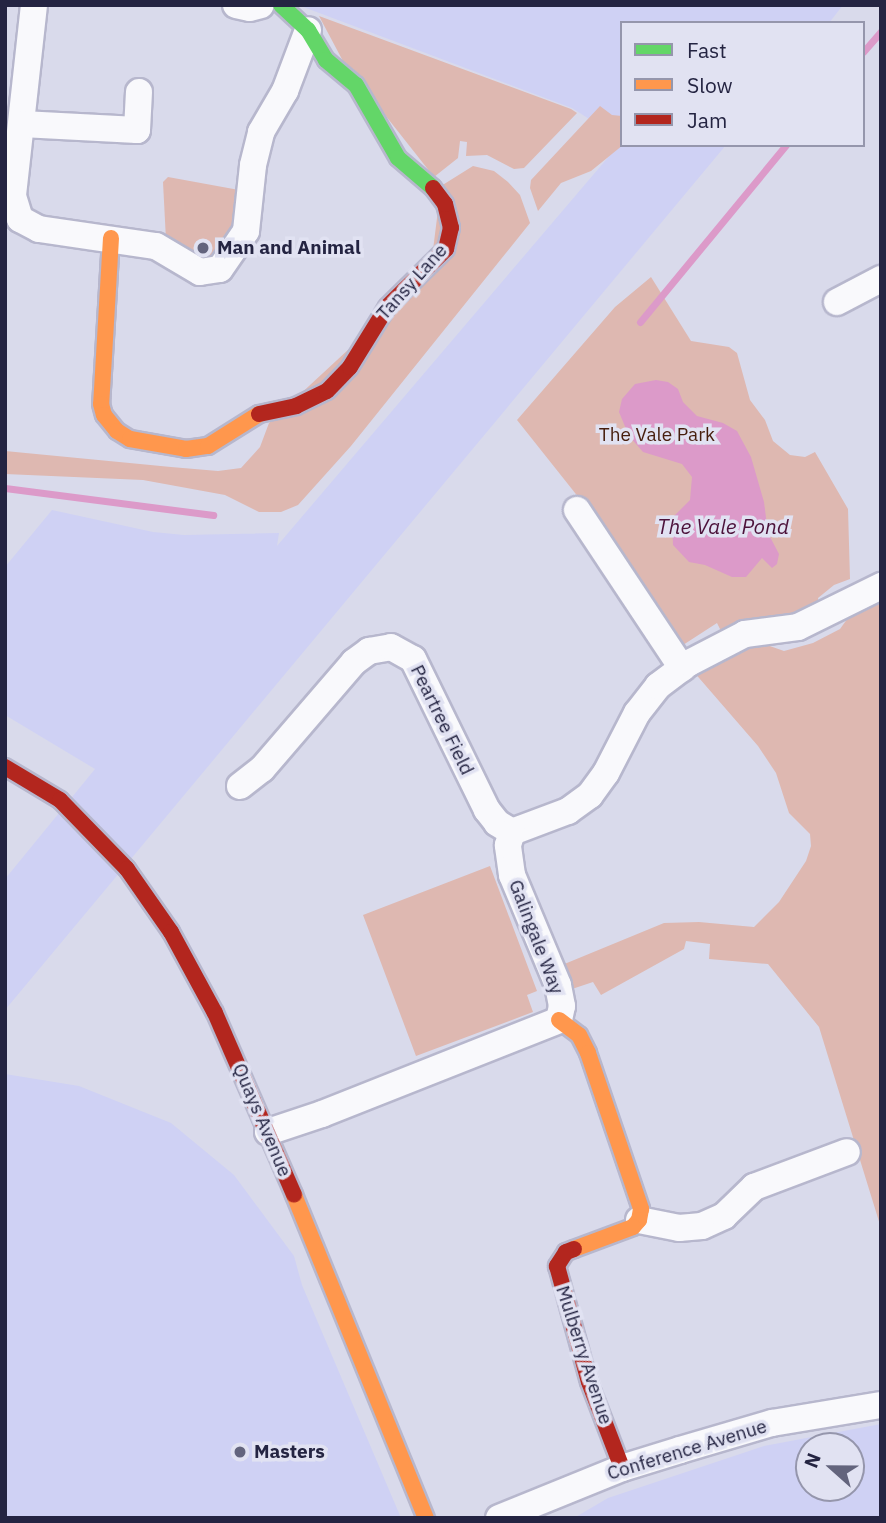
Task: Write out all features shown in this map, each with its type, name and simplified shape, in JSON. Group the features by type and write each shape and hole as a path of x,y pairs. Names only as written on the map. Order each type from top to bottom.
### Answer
{"street":[{"path":"34,5 13,196 20,219 39,229 156,246 200,272 220,269 246,232 258,140 285,91 308,30"},
{"path":"236,5 250,8 261,5"},
{"name":"Tansy Lane","path":"111,238 101,404 104,415 117,431 153,445 199,449 254,415 296,406 337,383 387,307 446,249 451,221 445,204 432,188 398,158 389,146 381,124 356,85 326,60 308,30 281,5"},
{"path":"22,124 137,130 139,92"},
{"path":"837,302 879,283"},
{"path":"577,510 682,668"},
{"path":"512,832 568,811 590,795 606,773 637,713 658,686 682,668 729,640 757,630 776,632 798,627 881,586"},
{"name":"Peartree Field","path":"240,786 262,769 354,662 369,652 391,647 413,659 487,810 497,823 512,832"},
{"name":"Quays Avenue","path":"9,773 60,800 128,869 171,932 215,1013 268,1132 426,1518"},
{"name":"Galingale Way","path":"268,1132 322,1114 559,1020 562,1006 558,985 512,875 508,845 512,832"},
{"path":"559,1020 576,1032 589,1053 637,1192 641,1209 639,1220 679,1228 702,1226 724,1216 754,1187 847,1152"},
{"name":"Mulberry Avenue","path":"622,1468 589,1382 557,1266 566,1252 631,1228 639,1220"},
{"name":"Conference Avenue","path":"499,1518 622,1468 772,1423 881,1405"}],"shaded area":[{"path":"298,5 843,5 831,21 620,21 620,139 572,108"},
{"path":"620,143 620,147 724,147 5,1010 5,879 95,769 5,715 5,567 52,510 153,532 184,535 279,533 277,546"},
{"path":"5,1074 79,1086 171,1123 234,1175 294,1256 302,1285 401,1518 5,1518"},
{"path":"881,1424 881,1518 574,1518 608,1498 764,1446 795,1440 795,1502 865,1502 865,1432 838,1432"}],"green space":[{"path":"319,16 577,113 524,168 514,169 487,155 466,156 467,142 460,141 458,158 434,177 344,63"},
{"path":"600,106 612,115 620,116 621,147 591,171 561,183 538,211 530,188 531,180"},
{"path":"473,166 494,171 508,182 520,195 530,223 351,446 298,505 281,512 259,512 225,495 143,480 5,474 5,451 218,471 241,468 260,447 269,423 430,274 441,186"},
{"path":"168,177 239,190 233,229 204,265 166,240 163,182"},
{"name":"The Vale Park","path":"651,277 691,341 729,347 737,353 750,400 765,420 773,441 790,455 805,457 815,452 848,509 850,579 834,585 818,598 819,608 723,635 717,623 683,645 618,547 517,420 615,307"},
{"path":"881,590 881,1228 819,1027 768,964 709,959 710,944 686,941 684,949 601,995 593,982 572,989 562,965 664,923 699,922 754,927 779,902 806,861 811,846 810,834 789,813 776,773 758,746 693,671 735,645 764,644 784,651 813,643 840,629 853,611"},
{"path":"490,866 537,991 527,995 533,1012 416,1056 363,915"}],"water":[{"name":"The Vale Pond","path":"656,380 668,382 678,389 683,402 697,416 723,423 737,431 751,457 764,502 768,533 779,554 777,564 772,568 762,558 746,577 732,577 705,565 689,562 673,545 672,518 690,500 692,477 682,464 643,452 629,436 619,412 622,399 635,384"}],"waterway":[{"path":"865,50 881,31"},
{"path":"640,322 784,147"},
{"path":"5,488 213,515"}],"traffic: fast":[{"path":"281,5 308,30 326,60 356,85 398,158 433,188"}],"traffic: slow":[{"path":"111,238 101,404 104,415 117,431 130,439 186,449 208,446 259,414"},
{"path":"559,1020 579,1035 588,1053 641,1209 639,1220 633,1227 574,1249"},
{"path":"294,1195 426,1518"}],"traffic: jam":[{"path":"259,414 296,406 327,391 350,367 387,307 446,249 451,228 445,204 433,188"},
{"path":"5,767 60,800 127,869 171,932 215,1013 294,1195"},
{"path":"574,1249 566,1252 557,1266 589,1382 622,1468"}],"place":[{"name":"Man and Animal","path":"203,248"},
{"name":"Masters","path":"240,1452"}]}
